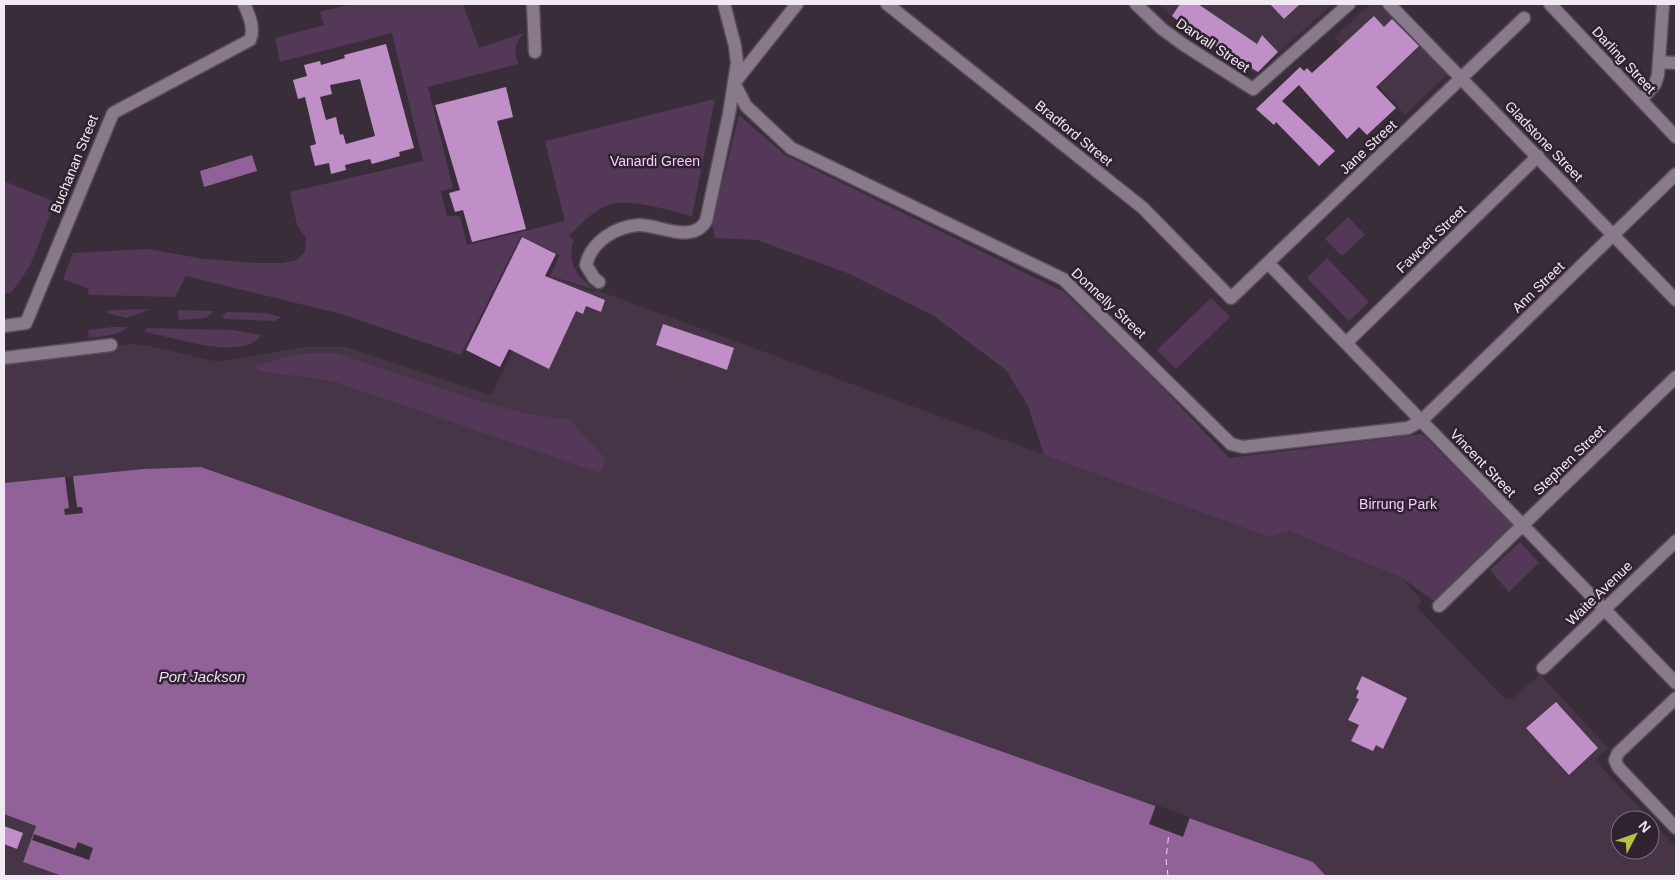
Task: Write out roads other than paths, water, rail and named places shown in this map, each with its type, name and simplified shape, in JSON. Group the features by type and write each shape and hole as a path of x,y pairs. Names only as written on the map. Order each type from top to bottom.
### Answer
{"street":[{"name":"Buchanan Street","path":"4,326 26,323 112,113 250,40 253,34 244,4"},
{"path":"532,4 535,52"},
{"path":"599,282 594,278 586,265 588,255 603,239 616,231 638,225 686,232 704,225 710,206 737,63 735,46 724,4"},
{"path":"734,83 797,4"},
{"name":"Bradford Street","path":"887,4 1143,208 1231,298"},
{"name":"Darvall Street","path":"1136,4 1162,29 1184,45 1253,89 1349,4"},
{"name":"Gladstone Street","path":"1389,4 1676,300"},
{"name":"Darling Street","path":"1550,4 1676,137"},
{"path":"1641,100 1655,84 1660,62 1662,4"},
{"name":"Jane Street","path":"1231,298 1524,18"},
{"path":"1660,62 1676,63"},
{"name":"Donnelly Street","path":"734,83 746,106 791,148 1063,279 1231,444 1243,447 1408,428 1421,421"},
{"name":"Fawcett Street","path":"1346,343 1538,156"},
{"name":"Ann Street","path":"1421,421 1676,174"},
{"name":"Vincent Street","path":"1268,263 1676,683"},
{"path":"4,358 111,345"},
{"name":"Stephen Street","path":"1439,606 1676,377"},
{"name":"Waite Avenue","path":"1543,668 1676,540"},
{"path":"1676,699 1618,753 1615,760 1618,767 1676,828"}],"water":[{"path":"252,155 257,171 204,187 200,171"},
{"name":"Port Jackson","path":"201,467 1313,862 1326,876 62,876 23,862 36,826 4,814 4,483 144,469"}],"park label":[{"name":"Vanardi Green","path":"655,161"},
{"name":"Birrung Park","path":"1398,504"}]}
